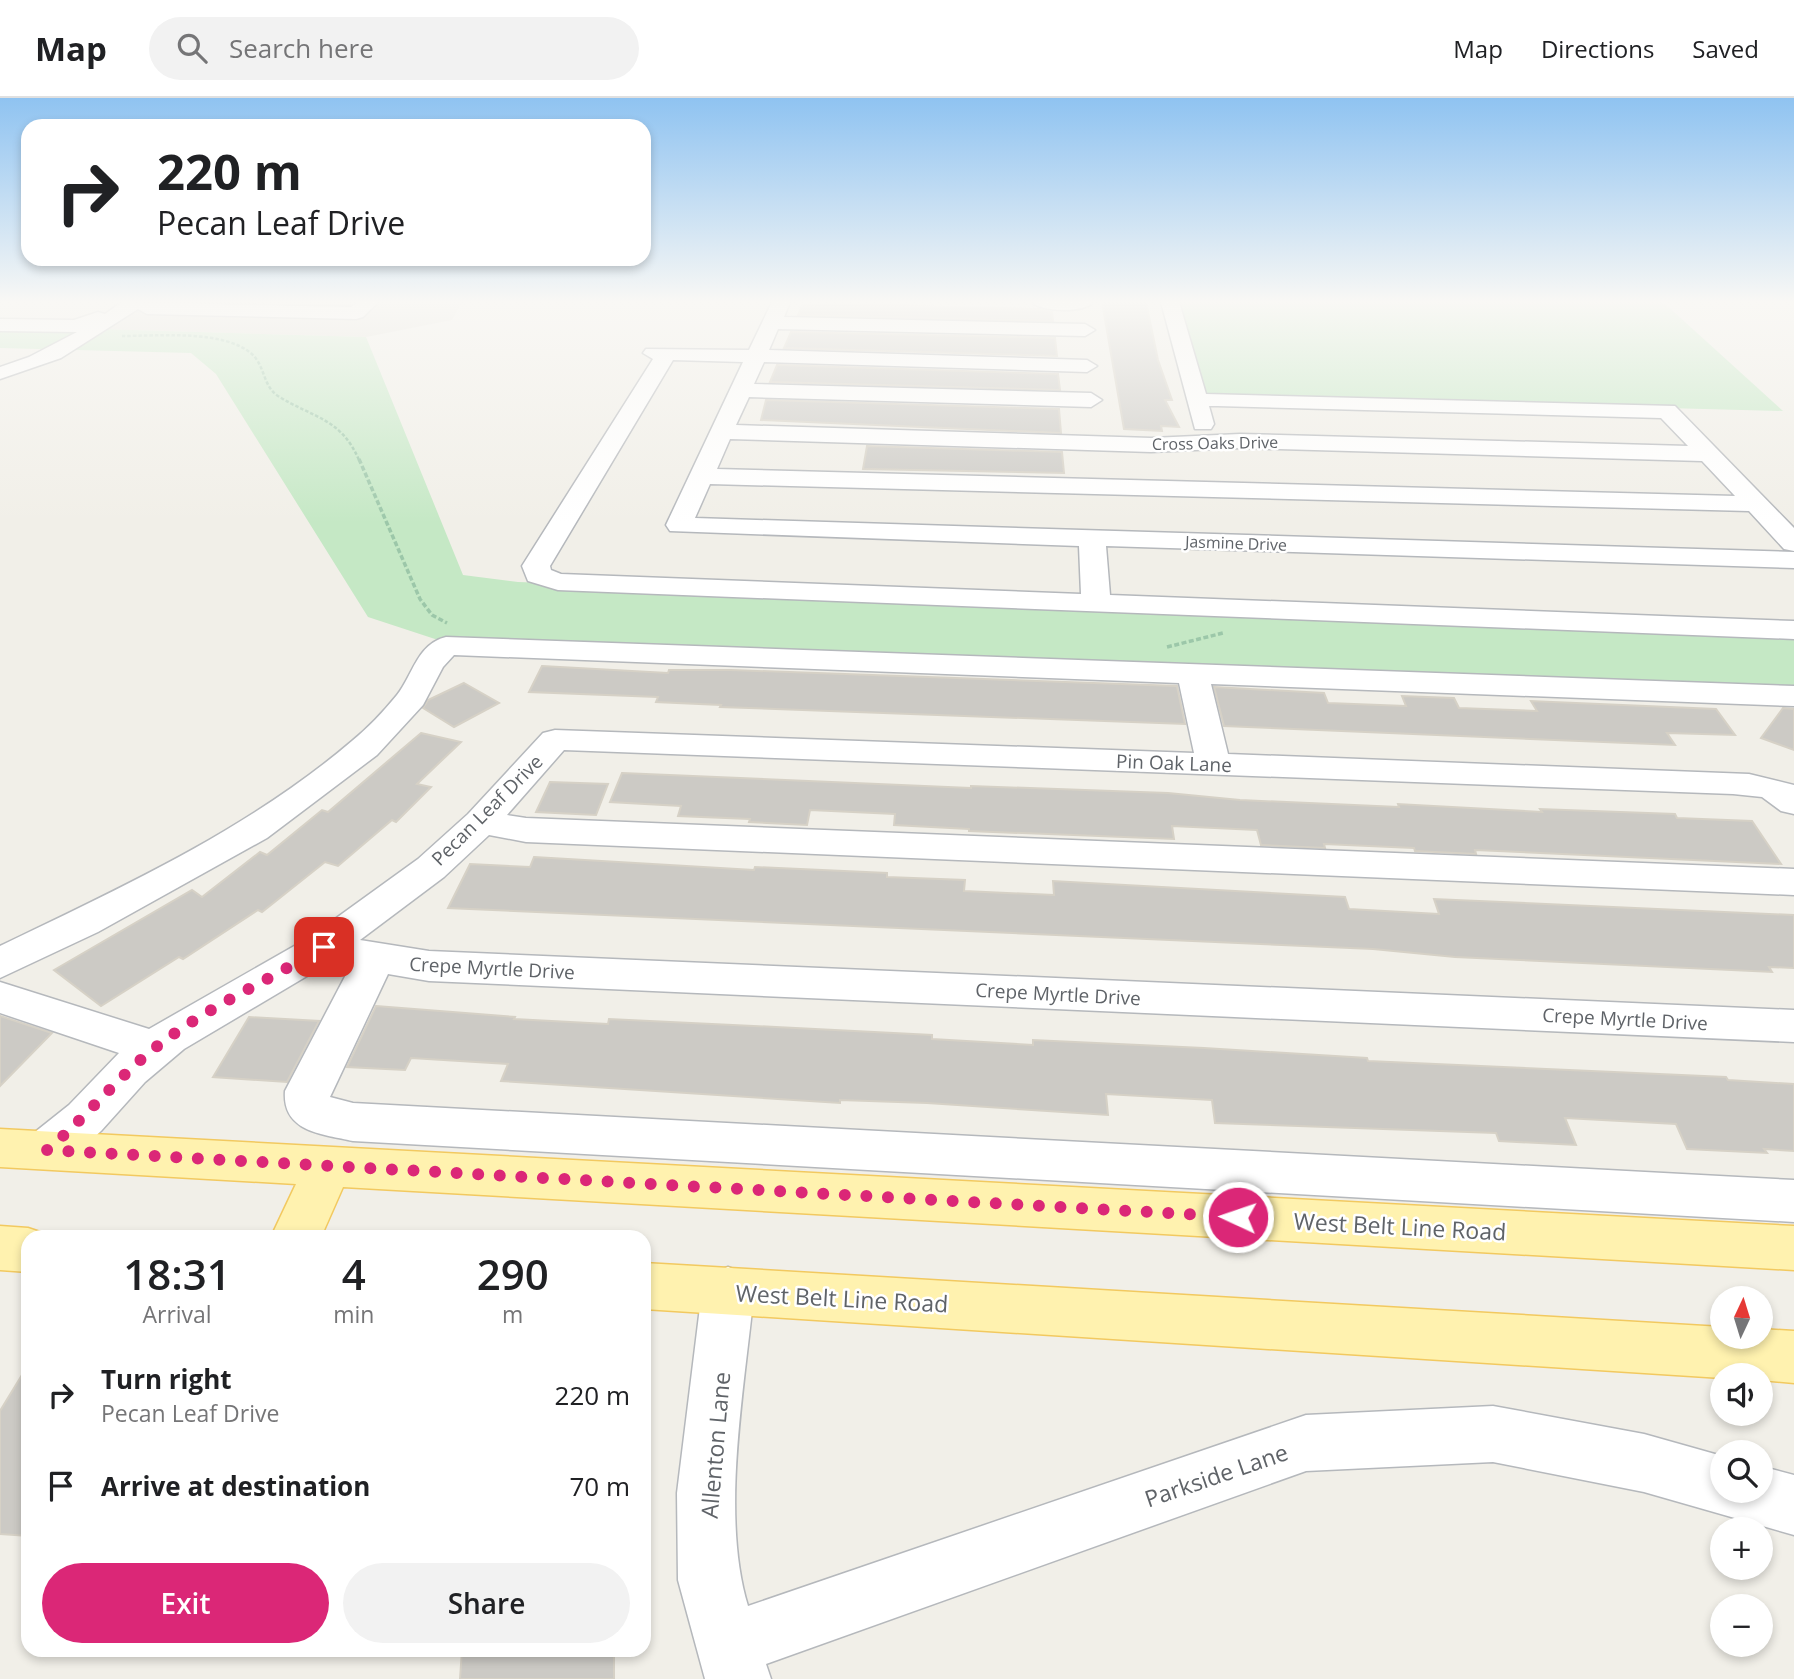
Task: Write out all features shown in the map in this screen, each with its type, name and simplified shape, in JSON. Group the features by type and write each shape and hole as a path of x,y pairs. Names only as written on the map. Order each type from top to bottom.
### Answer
{"main road":[{"name":"West Belt Line Road","path":"0,1148 1794,1248"},
{"path":"299,1230 329,1166"},
{"path":"0,1248 21,1250"},
{"name":"West Belt Line Road","path":"651,1286 1794,1357"}],"street":[{"path":"646,376 536,566 537,576 558,582 1794,630"},
{"path":"748,376 702,477 1756,504"},
{"path":"1088,376 1096,443"},
{"path":"1190,376 1208,443"},
{"path":"742,390 1091,400"},
{"path":"1197,401 1256,400 1667,411 1756,504 1791,558"},
{"name":"Cross Oaks Drive","path":"723,432 1096,443 1708,454"},
{"name":"Jasmine Drive","path":"702,477 679,525 1791,558"},
{"path":"1093,539 1096,602"},
{"path":"0,964 254,830 365,748 412,698 429,664 446,646 1794,696"},
{"path":"1193,674 1213,764"},
{"name":"Pin Oak Lane","path":"555,740 1733,783 1764,787 1792,800"},
{"name":"Pecan Leaf Drive","path":"47,1150 85,1118 129,1070 156,1048 324,947 431,868 481,822 555,740"},
{"path":"481,822 526,830 1794,882"},
{"name":"Crepe Myrtle Drive","path":"324,947 374,959 443,967 1794,1026"},
{"path":"374,959 308,1091 307,1106 323,1116 353,1122 1794,1201"},
{"path":"0,997 156,1048"},
{"name":"Allenton Lane","path":"728,1292 706,1493 709,1580 733,1662"},
{"name":"Parkside Lane","path":"733,1662 1306,1443 1493,1434 1644,1463 1710,1482"},
{"path":"1773,1499 1794,1505"}],"green space":[{"path":"217,376 382,376 463,575 518,582 1794,624 1794,691 435,639 368,617"},
{"path":"1192,376 1744,376 1783,411 1197,396"}],"building":[{"path":"773,376 1058,376 1060,390 770,382"},
{"path":"1115,376 1164,376 1172,400 1165,400 1179,427 1161,426 1162,431 1124,429"},
{"path":"766,400 1059,409 1061,433 761,420"},
{"path":"867,446 1062,452 1064,473 863,469"},
{"path":"542,666 668,673 669,670 731,670 1177,686 1185,724 720,707 721,705 656,702 658,697 529,692"},
{"path":"464,683 499,703 454,727 423,708 428,700"},
{"path":"1214,687 1324,693 1328,703 1406,706 1402,696 1454,698 1459,708 1537,711 1531,701 1716,709 1735,735 1667,733 1675,745 1224,726"},
{"path":"1783,708 1794,709 1794,750 1761,738"},
{"path":"421,733 461,742 417,784 431,787 396,822 392,820 338,866 325,862 262,912 258,910 183,959 179,957 101,1006 54,970 192,890 202,897 260,852 267,855 322,810 328,812"},
{"path":"622,773 971,788 1168,793 1240,800 1399,807 1398,804 1542,812 1540,809 1675,814 1677,818 1752,821 1781,864 1475,850 1476,854 1324,844 1325,848 1261,845 1257,830 1172,826 1174,839 969,831 894,825 895,814 810,810 807,825 749,822 750,819 678,816 681,806 610,802"},
{"path":"550,782 608,784 596,815 536,812"},
{"path":"534,857 754,870 755,867 887,873 887,877 965,880 964,891 1054,895 1053,881 1345,897 1349,909 1439,914 1434,899 1794,915 1794,968 1769,967 1772,972 1455,957 1373,949 448,908 470,864 530,867"},
{"path":"376,1006 515,1017 514,1019 608,1024 609,1019 932,1035 932,1039 1033,1045 1033,1040 1367,1058 1368,1061 1726,1077 1728,1080 1794,1084 1794,1151 1764,1149 1767,1153 1687,1149 1676,1124 1565,1118 1576,1145 1499,1141 1496,1133 1215,1123 1212,1100 1106,1094 1108,1115 927,1103 840,1100 840,1103 501,1081 508,1064 411,1058 405,1070 347,1067"},
{"path":"0,1016 52,1033 0,1086"},
{"path":"249,1017 319,1021 287,1082 213,1077"},
{"path":"21,1376 21,1536 0,1534 0,1411"},
{"path":"462,1657 614,1657 614,1679 460,1679"}],"route":[{"path":"324,947 169,1037 129,1070 85,1118 47,1150 1238,1217"}]}
